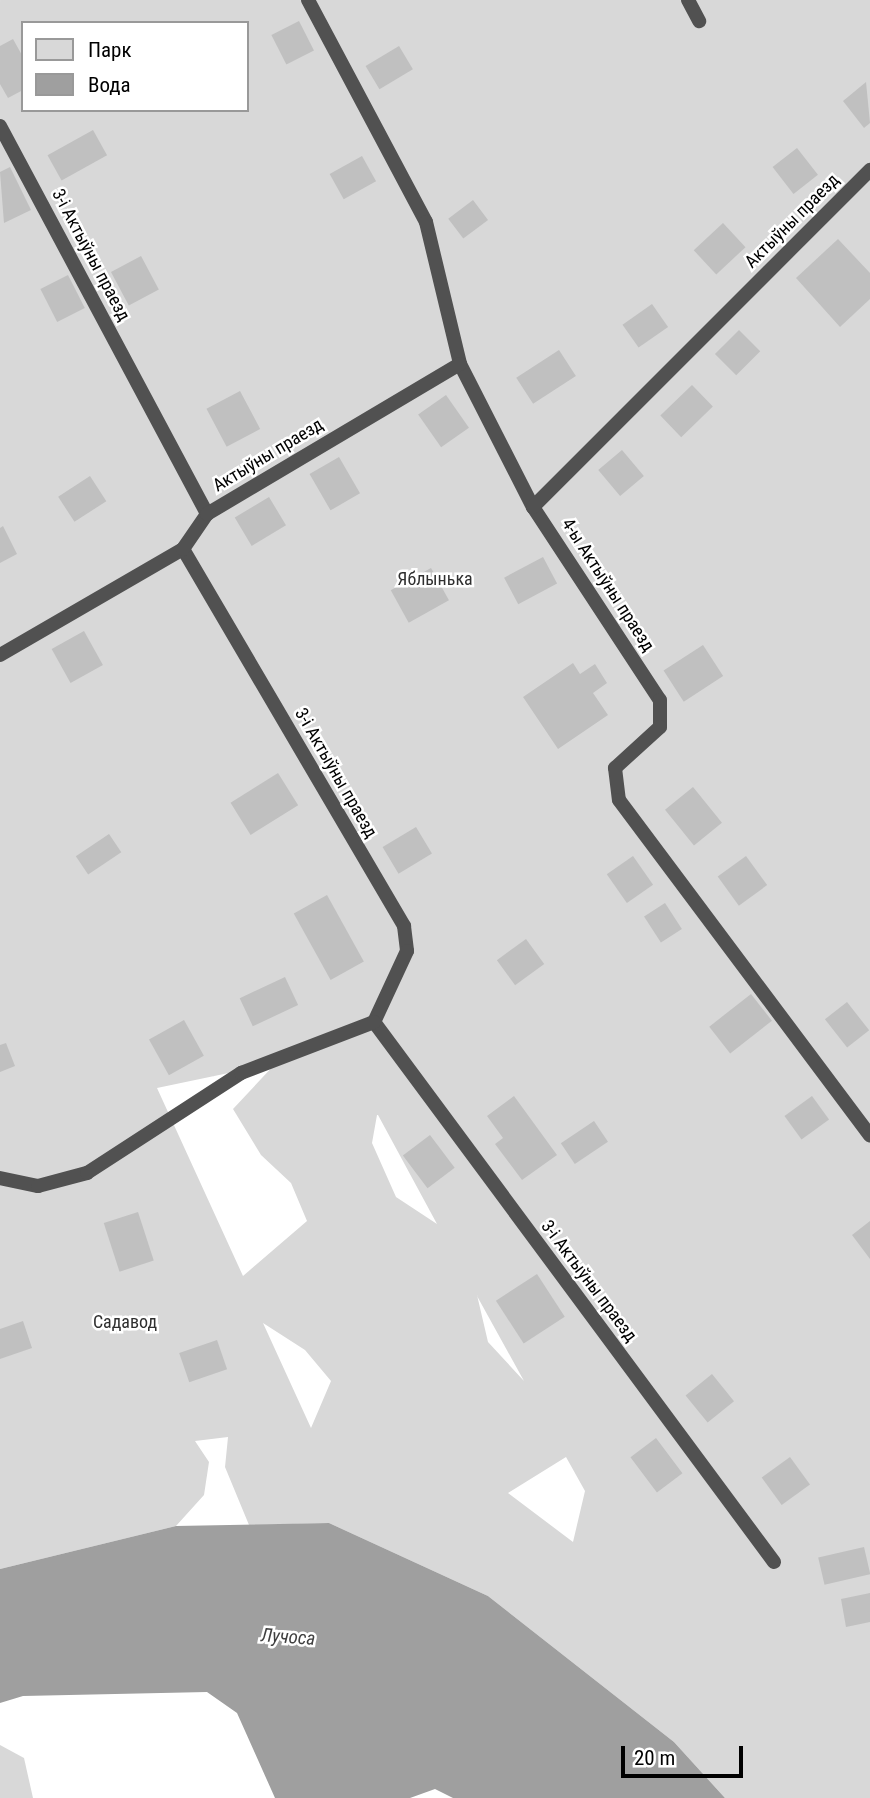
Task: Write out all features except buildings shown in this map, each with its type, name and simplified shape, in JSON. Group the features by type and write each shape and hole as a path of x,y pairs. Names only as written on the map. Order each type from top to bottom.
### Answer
{"lane":[{"name":"4-ы Актыўны праезд","path":"308,0 426,222 460,364 533,507 660,700 660,727 615,768 619,800 870,1136"},
{"path":"688,0 699,21"},
{"name":"3-і Актыўны праезд","path":"0,126 207,514"},
{"name":"Актыўны праезд","path":"533,507 870,170"},
{"name":"Актыўны праезд","path":"0,655 183,550 207,514 460,364"},
{"name":"3-і Актыўны праезд","path":"183,550 404,926 407,951 374,1022 774,1562"},
{"path":"0,1178 38,1186 87,1173 241,1073 374,1022"}],"green space":[{"name":"Яблынька","path":"0,0 870,0 870,1798 725,1798 674,1742 488,1596 329,1523 249,1525 225,1467 228,1437 195,1441 209,1462 204,1495 176,1526 0,1569","holes":["276,1063 233,1109 261,1155 291,1183 307,1221 243,1276 157,1088","378,1115 437,1224 396,1197 372,1143","477,1297 524,1381 488,1342","263,1323 305,1350 331,1381 311,1428","566,1457 585,1491 573,1542 508,1493"]},
{"path":"0,1745 24,1758 33,1798 0,1798"}],"water":[{"name":"Лучоса","path":"329,1523 488,1596 674,1742 725,1798 453,1798 435,1789 410,1798 275,1798 237,1713 207,1692 23,1696 0,1703 0,1569 176,1526"}],"park label":[{"name":"Садавод","path":"125,1322"}]}
